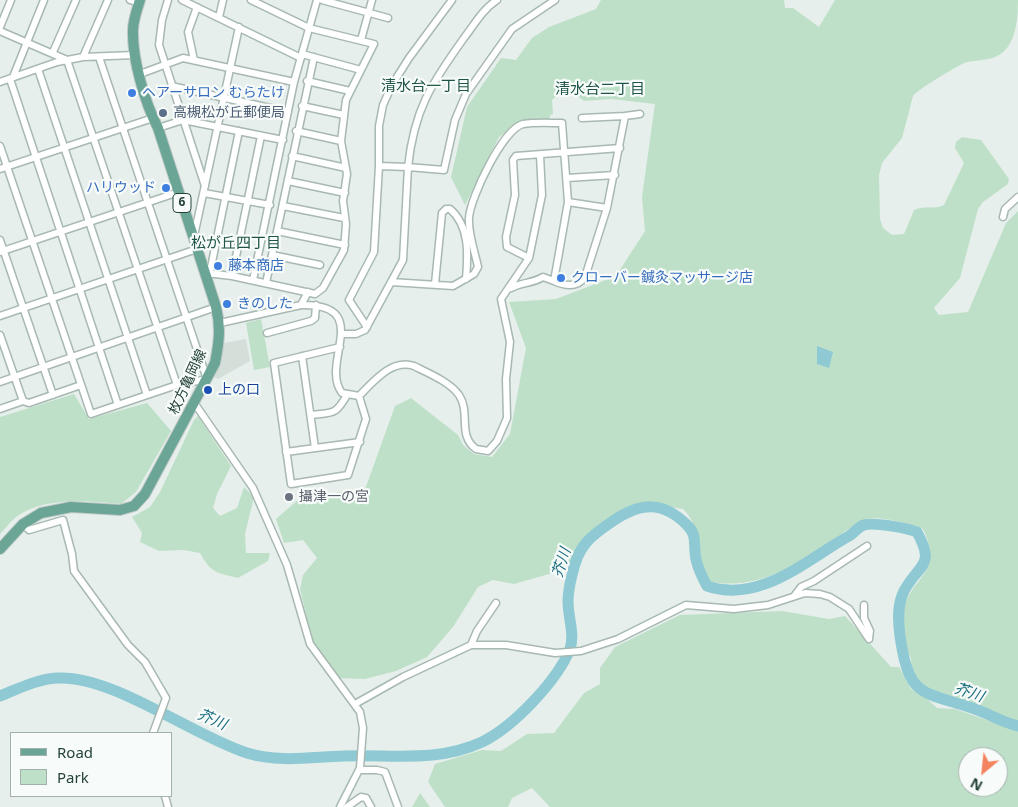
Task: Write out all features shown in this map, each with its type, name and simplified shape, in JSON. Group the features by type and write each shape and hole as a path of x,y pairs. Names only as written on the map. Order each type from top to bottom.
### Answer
{"main road":[{"name":"枚方亀岡線","path":"0,549 23,524 41,513 71,508 120,510 134,506 145,494 195,404 218,350 220,324 208,272 197,249 134,55 133,29 136,1"}],"street":[{"path":"0,27 11,0"},
{"path":"44,0 12,78 35,157 118,405"},
{"path":"53,52 76,0"},
{"path":"83,57 108,0"},
{"path":"168,0 159,36 159,45 205,190"},
{"path":"182,0 302,56 314,57 361,70"},
{"path":"218,17 223,0"},
{"path":"239,131 227,198 208,272 315,294 323,288 344,250 346,168 341,141 346,100 374,44 309,28 251,0"},
{"path":"362,40 372,0"},
{"path":"367,326 349,300 374,252 379,166 379,126 383,105 392,85 409,58 452,0"},
{"path":"342,334 356,334 367,326 403,260 408,168 416,123 429,89 485,10 497,0"},
{"path":"379,166 444,170 455,120 466,94 512,29 555,0"},
{"path":"253,280 294,82 316,1 388,18"},
{"path":"194,60 188,32 197,7"},
{"path":"194,236 239,27"},
{"path":"0,31 53,52 67,60 177,385"},
{"path":"0,82 67,60 83,57 134,55"},
{"path":"0,146 3,168 32,241 91,414 177,385 207,379 99,57"},
{"path":"266,283 288,181 296,131 314,57"},
{"path":"140,74 183,58 294,82"},
{"path":"38,68 148,395"},
{"path":"308,81 350,91"},
{"path":"172,86 288,112"},
{"path":"302,106 344,115"},
{"path":"582,118 640,114"},
{"path":"510,288 520,283 530,284 543,277 562,285 572,285 585,277 607,208 615,175 625,116"},
{"path":"3,168 153,118"},
{"path":"158,128 183,120 282,140"},
{"path":"392,282 453,286 474,274 478,267 468,222 470,207 494,158 512,130 523,124 562,123 568,202 554,281"},
{"path":"296,131 341,141"},
{"path":"232,276 261,136"},
{"path":"529,258 507,247 506,237 515,195 513,160 516,156 620,148"},
{"path":"220,324 300,305 316,305 331,311 341,326 342,334 336,383 342,393 358,396 392,367 408,364 414,366 457,392 465,411 464,428 466,437 476,449 488,451 497,441 507,418 506,379 510,342 502,299 529,258 542,195 540,155"},
{"path":"292,156 346,168"},
{"path":"567,178 615,175"},
{"path":"288,181 345,193"},
{"path":"205,190 227,198 270,204"},
{"path":"2,251 179,192"},
{"path":"1003,217 1006,210 1018,197"},
{"path":"568,202 607,208"},
{"path":"282,206 344,218"},
{"path":"435,284 442,213 446,209 450,209 455,213 463,229 468,251 466,279"},
{"path":"277,231 345,245"},
{"path":"0,240 2,251 53,395"},
{"path":"0,316 197,249"},
{"path":"272,255 320,265"},
{"path":"300,305 308,292"},
{"path":"267,332 311,321 315,318 316,305"},
{"path":"0,382 216,307"},
{"path":"0,335 23,401 29,404 81,385"},
{"path":"340,347 274,363 291,484 348,475 366,420 358,396"},
{"path":"302,356 315,448"},
{"path":"311,415 339,410 346,395"},
{"path":"0,409 23,401"},
{"path":"195,404 253,488 287,565 310,644 334,680 355,704 362,720 359,769 340,807"},
{"path":"286,452 360,442"},
{"path":"23,524 29,530 63,520 72,554 74,571 122,638 136,655 145,662 166,698 154,732"},
{"path":"795,595 801,587 814,582 867,546"},
{"path":"355,704 403,677 471,645 506,645 555,653 576,652 618,639 686,605 734,608 751,607 768,604 805,592 820,594 849,609 869,639 870,631 864,618 864,605"},
{"path":"471,645 496,603"},
{"path":"359,769 385,772 398,807"},
{"path":"347,807 361,797 366,798 371,807"}],"shaded area":[{"path":"246,339 250,361 218,379 214,377 224,343"}],"green space":[{"path":"601,0 784,0 785,8 793,8 819,27 835,0 1018,0 1016,24 1012,40 1002,53 995,57 964,63 913,96 902,138 882,163 879,175 880,219 883,228 892,235 904,234 914,210 944,205 964,163 955,148 956,142 962,137 981,140 1009,179 1008,184 983,202 978,209 960,278 934,308 939,315 968,312 1006,223 1018,211 1018,721 940,696 924,688 912,674 911,658 902,634 901,617 907,599 928,565 930,556 929,544 923,529 903,523 873,518 859,523 805,558 777,573 762,579 729,584 711,582 703,564 694,526 690,517 683,509 640,503 621,510 585,536 573,559 563,570 514,584 493,580 478,587 453,627 427,657 396,671 365,679 338,678 312,640 300,589 303,575 317,558 303,540 284,543 276,519 300,498 340,492 363,495 395,406 411,398 458,435 463,445 474,454 492,457 510,434 526,348 509,302 556,299 616,276 645,231 642,197 655,104 611,99 584,101 566,87 552,100 553,114 550,115 550,119 520,122 499,137 465,205 451,177 467,107 501,58 516,60 532,38 549,27 596,9"},
{"path":"261,319 270,367 254,370 246,323"},
{"path":"74,394 89,419 147,403 171,431 136,492 121,504 81,501 40,506 27,510 16,517 0,534 0,417"},
{"path":"198,416 231,466 217,494 213,508 220,516 237,508 244,487 254,497 245,534 246,553 270,553 268,561 238,578 215,571 208,565 200,553 184,550 159,551 140,542 142,533 132,517 150,507 160,492 194,420"},
{"path":"782,611 829,619 845,616 891,667 899,667 911,689 926,698 937,708 955,709 1018,731 1018,807 550,807 532,788 512,798 508,807 445,807 428,782 435,764 482,750 501,751 527,734 554,733 584,693 600,684 600,668 615,647 680,615"},
{"path":"420,793 430,807 412,807"}],"water":[{"path":"817,346 833,352 829,368 817,364"}],"waterway":[{"name":"芥川","path":"0,696 42,680 57,678 79,680 102,686 127,696 247,753 271,758 414,756 448,753 465,749 482,742 507,726 545,689 564,662 570,649 572,631 568,608 570,585 581,549 591,537 613,521 632,511 651,507 669,511 690,528 693,534 697,564 707,586 727,590 746,589 782,577 864,525 891,526 917,532 923,543 925,559 904,591 899,613 899,630 904,656 913,681 929,694 978,710 1018,726"}],"place":[{"name":"ヘアーサロン むらたけ","path":"132,93"},
{"name":"高槻松が丘郵便局","path":"163,113"},
{"name":"ハリウッド","path":"166,188"},
{"name":"藤本商店","path":"218,266"},
{"name":"クローバー鍼灸マッサージ店","path":"561,278"},
{"name":"きのした","path":"227,304"},
{"name":"上の口","path":"208,390"},
{"name":"攝津一の宮","path":"289,497"}],"district":[{"name":"清水台一丁目","path":"426,87"},
{"name":"清水台二丁目","path":"600,90"},
{"name":"松が丘四丁目","path":"236,244"}]}
